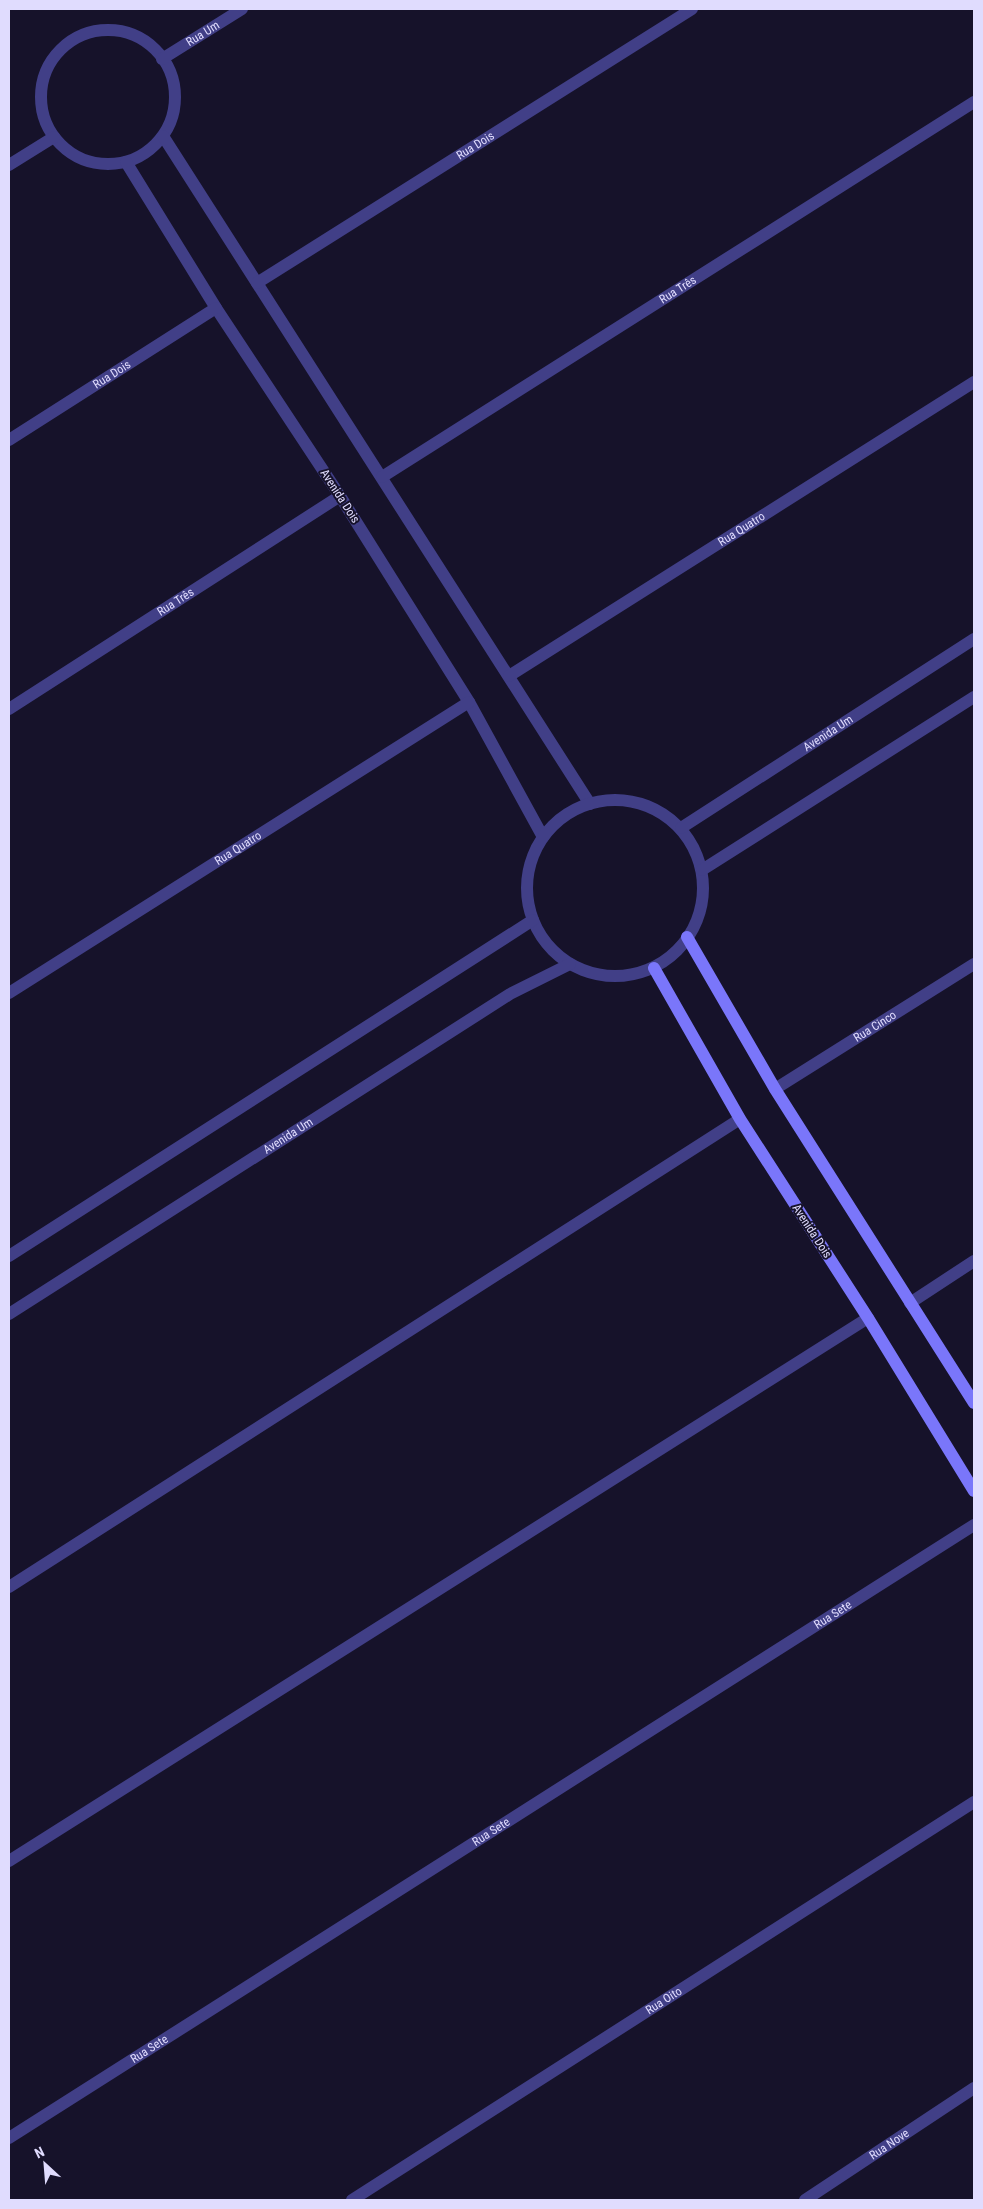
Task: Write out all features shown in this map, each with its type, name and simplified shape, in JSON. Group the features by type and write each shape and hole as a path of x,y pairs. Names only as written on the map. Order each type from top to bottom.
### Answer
{"street":[{"name":"Rua Um","path":"162,59 242,9"},
{"name":"Rua Dois","path":"257,283 692,9"},
{"path":"99,31 121,32 140,39 157,51 169,68 175,91 173,114 163,136 147,152 126,162 102,164 80,158 60,146 47,127 41,106 42,86 48,65 62,49 79,37 99,31"},
{"name":"Rua Três","path":"382,477 974,102"},
{"path":"163,136 590,804"},
{"path":"9,165 54,137"},
{"name":"Avenida Dois","path":"126,162 216,308 340,496 468,702 543,837"},
{"name":"Rua Dois","path":"9,440 216,308"},
{"name":"Rua Quatro","path":"509,676 974,382"},
{"name":"Rua Três","path":"9,709 340,496"},
{"name":"Avenida Um","path":"681,828 974,639"},
{"path":"702,870 974,697"},
{"name":"Rua Quatro","path":"9,993 468,702"},
{"path":"619,800 648,806 673,820 681,828 692,843 702,870 704,899 687,937 678,950 654,968 626,976 597,974 570,964 548,945 533,920 527,892 531,863 543,837 564,816 590,804 619,800"},
{"path":"9,1256 533,920"},
{"path":"687,937 775,1089 974,1403"},
{"name":"Avenida Um","path":"9,1314 510,994 570,964"},
{"name":"Rua Cinco","path":"775,1089 974,964"},
{"name":"Avenida Dois","path":"654,968 740,1119 868,1318 974,1491"},
{"path":"9,1587 740,1119"},
{"path":"910,1302 974,1261"},
{"path":"9,1861 868,1318"},
{"name":"Rua Sete","path":"9,2138 974,1525"},
{"name":"Rua Oito","path":"352,2200 974,1802"},
{"name":"Rua Nove","path":"805,2200 974,2088"}]}
